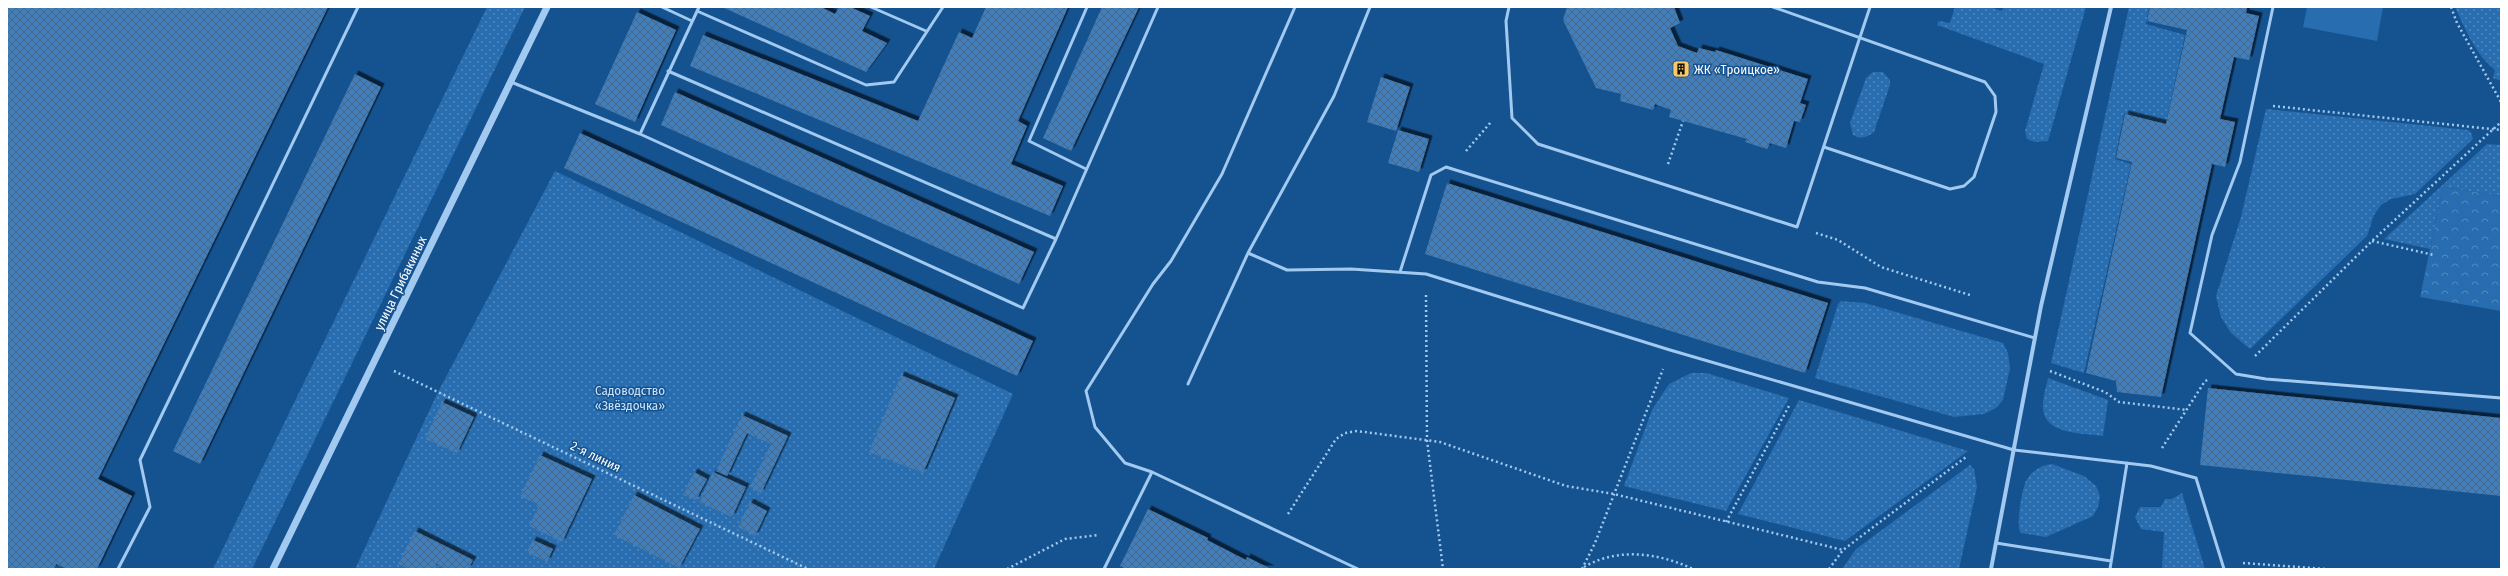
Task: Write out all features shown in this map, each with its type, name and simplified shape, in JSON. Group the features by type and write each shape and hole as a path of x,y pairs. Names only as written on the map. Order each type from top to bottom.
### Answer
{"street":[{"name":"улица Грибакиных","path":"273,569 547,7"},
{"path":"1991,569 2035,338 2111,7"}],"lane":[{"path":"118,569 150,507 140,460 358,7"},
{"path":"662,7 692,21"},
{"path":"640,134 699,7"},
{"path":"871,7 926,31"},
{"path":"697,11 866,85 894,82 943,7"},
{"path":"1086,169 1029,141 1087,7"},
{"path":"511,82 640,134 1023,308 1056,239 1158,7"},
{"path":"1295,7 1219,180 1172,261 1153,284 1086,391 1096,427 1125,463 1152,472 1358,569"},
{"path":"1188,384 1248,253 1334,96 1370,7"},
{"path":"1510,7 1506,21 1512,118 1538,144 1797,227 1870,7"},
{"path":"1773,7 1985,82 1995,96 1996,112 1974,176 1964,186 1950,189 1824,147"},
{"path":"2273,7 2240,162 2212,235 2190,334 2236,374 2266,379 2501,398"},
{"path":"668,71 1056,239"},
{"path":"1400,272 1431,175 1446,166 1818,282 1865,288 2035,338"},
{"path":"1248,253 1287,270 1351,269 1426,274 1670,350 2014,450 2150,466 2196,478 2224,569"},
{"path":"2110,569 2127,463"},
{"path":"1104,569 1152,472"},
{"path":"1996,543 2111,561"}],"path":[{"path":"2451,7 2457,22 2501,102"},
{"path":"2268,106 2501,130"},
{"path":"1446,166 1462,155 1494,120 1512,118"},
{"path":"1661,183 1683,121"},
{"path":"2150,466 2205,380 2236,374 2372,241 2501,122"},
{"path":"1797,227 1838,240 1881,267 1977,298"},
{"path":"2372,241 2434,255"},
{"path":"1426,274 1427,440 1443,569"},
{"path":"1583,568 1596,543 1670,350"},
{"name":"2-я линия","path":"375,362 808,569"},
{"path":"2030,364 2105,392 2120,402 2187,410"},
{"path":"1726,522 1799,388"},
{"path":"1277,531 1336,439 1345,433 1357,431 1440,442 1566,486 1614,494 1843,550"},
{"path":"1829,569 1843,550 1968,456"},
{"path":"1007,569 1065,539 1122,533"},
{"path":"1583,568 1608,557 1643,554 1662,557 1693,569"},
{"path":"2222,562 2326,569"}],"green space":[{"path":"487,7 525,7 252,569 213,569"},
{"path":"1955,7 1990,7 2002,11 2004,7 2086,7 2048,141 2035,142 2027,139 2025,131 2044,64 1937,25 1939,21 1950,23"},
{"path":"2129,7 2149,7 2146,24 2185,35 2166,123 2124,114 2115,159 2131,164 2084,373 2051,363"},
{"path":"2307,7 2383,7 2377,41 2303,27"},
{"path":"2455,7 2501,7 2501,81 2493,78 2495,70 2482,57 2467,33"},
{"path":"1873,72 1883,72 1890,80 1890,85 1874,132 1861,138 1853,135 1850,123 1866,78"},
{"path":"2266,109 2468,130 2471,132 2473,139 2415,194 2391,199 2381,205 2374,215 2367,236 2250,349 2231,333 2221,317 2216,296 2241,217"},
{"path":"2487,144 2501,145 2501,196 2443,187 2430,249 2384,239"},
{"name":"Садоводство «Звёздочка»","path":"555,171 1013,394 934,569 355,569 438,392"},
{"path":"2443,187 2501,196 2501,311 2420,297"},
{"path":"1841,301 1865,303 2003,343 2008,353 2010,368 2003,400 1996,408 1984,414 1954,417 1815,378 1838,304"},
{"path":"1691,373 1706,373 1789,398 1726,511 1624,486 1652,410 1669,384"},
{"path":"2048,378 2108,400 2103,436 2067,431 2051,424 2045,418 2043,405"},
{"path":"1799,400 1968,451 1845,541 1738,514"},
{"path":"2052,464 2084,476 2096,486 2100,496 2098,507 2093,516 2046,537 2021,533 2019,529 2019,516 2024,485 2028,477 2037,469"},
{"path":"1970,465 1974,469 1977,487 1959,569 1842,569 1856,549"},
{"path":"2182,493 2205,569 2162,569 2164,532 2141,529 2135,517 2140,507 2161,507 2165,499 2172,499"}],"building":[{"path":"7,7 328,7 98,479 132,496 97,569 67,569 56,564 54,569 7,569"},
{"path":"722,7 821,7 835,14 839,7 850,7 870,16 862,31 887,43 866,72"},
{"path":"986,7 1068,7 1018,121 1027,126 1011,164 1063,186 1050,216 690,66 703,35 918,121 959,32 972,38"},
{"path":"1102,7 1139,7 1071,151 1043,138"},
{"name":"ЖК «Троицкое»","path":"1567,7 1674,7 1680,23 1670,28 1678,46 1697,53 1699,48 1715,52 1716,50 1808,79 1800,103 1806,105 1800,122 1794,121 1786,148 1770,143 1767,149 1745,142 1747,139 1669,117 1671,110 1655,104 1653,110 1620,101 1621,94 1596,88 1563,20"},
{"path":"2150,7 2247,7 2246,13 2259,16 2249,60 2234,57 2220,119 2235,122 2225,167 2212,164 2161,397 2117,392 2116,381 2086,373 2132,162 2116,158 2125,114 2166,124 2187,30 2147,21"},
{"path":"637,12 676,30 635,122 595,104"},
{"path":"355,74 381,87 200,464 173,451"},
{"path":"1381,77 1410,87 1396,131 1367,122"},
{"path":"675,92 1034,252 1019,284 661,125"},
{"path":"1398,130 1429,139 1419,172 1388,163"},
{"path":"580,133 1033,341 1017,376 564,168"},
{"path":"1447,183 1828,303 1805,373 1425,254"},
{"path":"901,375 955,398 923,473 869,452"},
{"path":"2208,388 2501,418 2501,496 2200,465"},
{"path":"442,402 474,417 457,453 425,439"},
{"path":"742,415 788,436 761,493 750,487 771,444 747,433 727,476 716,471"},
{"path":"540,455 592,479 562,542 529,526 539,505 520,496"},
{"path":"694,472 707,479 696,500 683,495"},
{"path":"713,472 746,487 732,517 699,502"},
{"path":"634,495 700,529 679,568 614,535"},
{"path":"750,502 767,511 755,536 738,527"},
{"path":"1148,509 1208,538 1207,540 1246,560 1247,557 1271,569 1127,569 1120,566"},
{"path":"415,531 473,560 468,569 447,569 437,564 435,569 409,569 398,564"},
{"path":"533,540 553,549 547,562 527,552"}],"place":[{"name":"ЖК «Троицкое»","path":"1681,69"}]}
